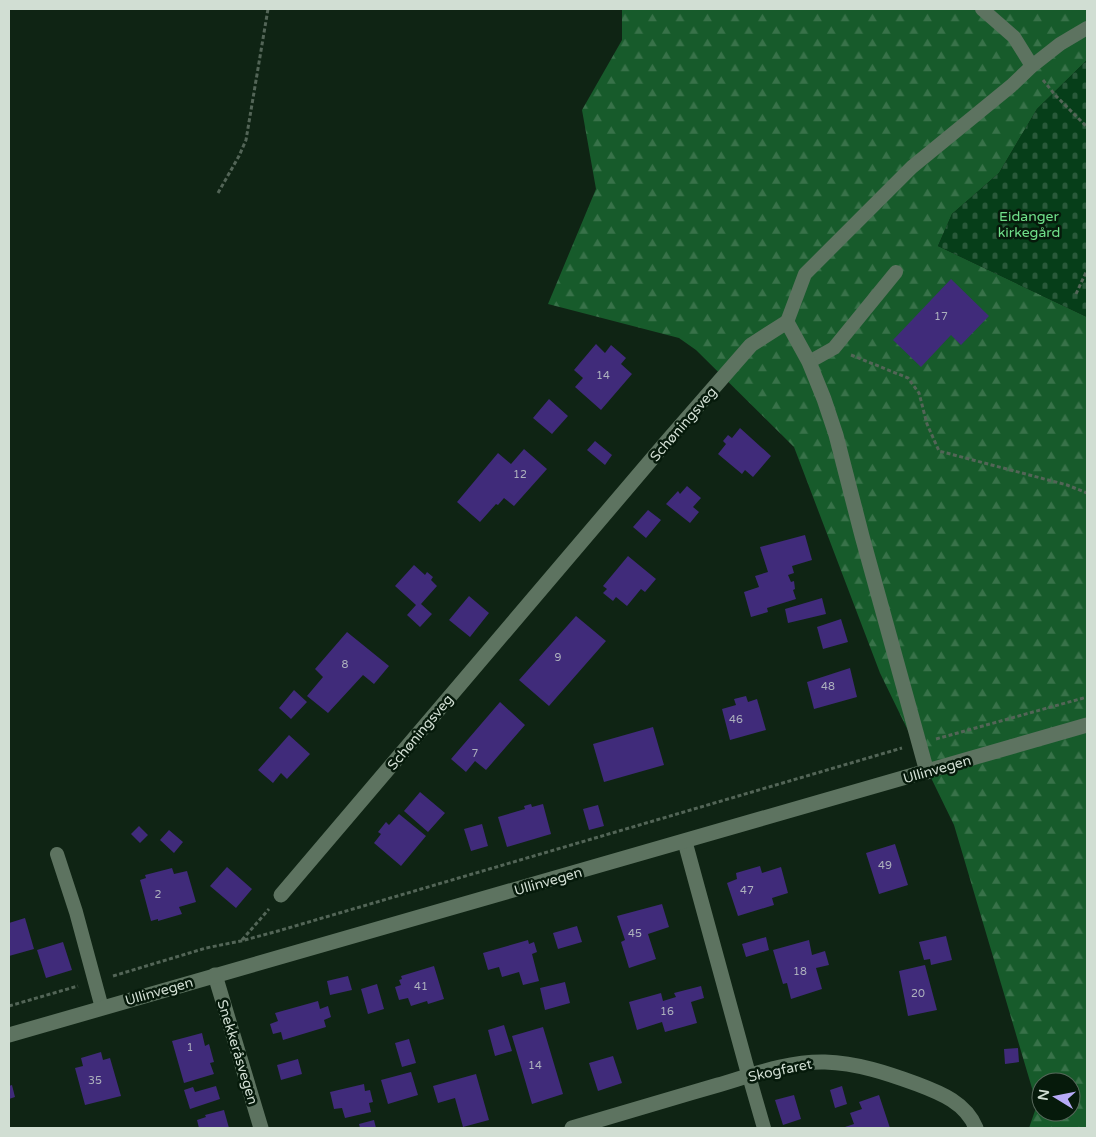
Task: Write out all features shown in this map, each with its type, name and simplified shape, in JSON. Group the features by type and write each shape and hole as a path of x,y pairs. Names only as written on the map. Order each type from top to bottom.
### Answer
{"street":[{"path":"787,322 809,362 836,435 927,772"},
{"name":"Schøningsveg","path":"281,895 661,448 751,345 787,322"},
{"name":"Ullinvegen","path":"9,1035 1087,725"},
{"path":"685,842 749,1076"},
{"name":"Snekkeråsvegen","path":"215,975 261,1128"},
{"name":"Skogfaret","path":"572,1128 749,1076 805,1063 823,1062 860,1066 888,1073 950,1098 968,1114 976,1128"}],"lane":[{"path":"982,9 1014,37 1032,66"},
{"path":"787,322 805,274 912,167 1011,86 1032,66 1060,44 1087,28"},
{"path":"809,362 834,348 896,272"},
{"path":"57,854 76,912 102,1008"},
{"path":"749,1076 764,1128"}],"path":[{"path":"218,193 246,140 268,9"},
{"path":"1032,66 1056,96 1087,127"},
{"path":"1076,294 1087,270"},
{"path":"834,348 908,378 919,393 927,424 939,450 1087,493"},
{"path":"9,1006 206,948 241,941 919,743 1087,697"},
{"path":"241,941 281,895"}],"green space":[{"path":"622,9 1087,9 1087,60 1037,109 999,173 952,214 938,246 1087,317 1087,1128 1029,1128 1031,1122 1081,1122 1081,1072 1031,1072 1031,1085 954,825 880,673 794,447 696,350 679,338 548,304 596,189 582,110 622,40"},
{"name":"Eidanger kirkegård","path":"1087,60 1087,317 938,246 952,214 999,173 1037,109"}],"building":[{"path":"951,279 989,316 961,345 951,335 921,367 893,340"},
{"path":"596,344 605,353 611,345 626,358 621,364 632,374 601,410 575,387 583,378 574,370"},
{"path":"549,399 568,416 552,434 533,418"},
{"path":"740,428 771,456 753,477 745,470 742,474 718,454 726,444 723,441 728,435 732,438"},
{"path":"595,441 612,455 605,465 587,450"},
{"path":"524,449 547,469 514,506 504,498 480,522 457,502 498,453 511,464"},
{"path":"687,486 701,498 693,507 699,512 690,523 666,504 678,491 680,494"},
{"path":"648,510 661,520 646,538 633,527"},
{"path":"805,535 812,560 792,566 794,573 788,575 791,582 794,581 795,589 793,590 796,599 767,608 768,612 751,617 744,592 759,587 755,576 768,572 760,547"},
{"path":"628,556 656,579 645,592 641,589 627,606 616,597 613,601 603,593 607,589 603,586"},
{"path":"414,565 425,575 427,572 433,577 431,580 437,586 421,604 432,614 420,627 407,615 416,605 395,586"},
{"path":"469,596 489,613 470,637 449,620"},
{"path":"822,598 826,614 788,623 785,609"},
{"path":"576,616 606,641 549,706 519,680"},
{"path":"841,619 848,642 823,649 817,627"},
{"path":"347,632 389,666 374,684 363,675 328,713 307,696 323,677 315,669"},
{"path":"850,668 857,697 814,709 807,682"},
{"path":"294,690 307,702 291,719 279,708"},
{"path":"746,696 748,702 757,699 766,730 730,740 722,709 736,705 734,699"},
{"path":"500,702 525,725 486,770 475,761 466,772 451,759"},
{"path":"653,727 664,765 604,782 593,744"},
{"path":"289,735 310,754 287,779 281,773 273,783 258,770"},
{"path":"420,792 445,813 428,832 404,811"},
{"path":"531,804 532,807 543,804 551,834 507,847 498,817 525,809 524,806"},
{"path":"598,805 604,826 589,830 583,809"},
{"path":"399,814 426,836 401,866 374,843 381,834 378,832 386,822 389,825"},
{"path":"482,824 488,846 471,851 464,829"},
{"path":"139,826 148,835 140,843 131,834"},
{"path":"169,830 183,842 174,853 160,840"},
{"path":"895,844 908,885 879,894 866,853"},
{"path":"760,866 762,873 781,867 788,893 772,898 774,905 738,916 727,883 737,879 736,873"},
{"path":"227,867 252,889 236,908 210,886"},
{"path":"172,868 174,874 187,871 196,902 179,907 182,914 158,921 158,919 151,921 140,880 146,878 145,875"},
{"path":"662,904 669,927 648,934 656,959 629,968 621,942 625,940 617,916"},
{"path":"25,918 34,949 9,956 9,923"},
{"path":"577,926 582,942 558,949 553,933"},
{"path":"946,936 952,960 931,965 930,959 924,960 919,942"},
{"path":"766,937 769,950 746,957 742,944"},
{"path":"528,940 529,944 534,942 537,952 532,954 539,981 523,985 519,972 502,977 499,967 488,970 483,953"},
{"path":"809,940 812,955 825,951 829,965 816,968 822,989 791,999 787,983 783,984 773,950"},
{"path":"63,942 72,970 46,978 37,950"},
{"path":"925,965 937,1010 908,1016 899,971"},
{"path":"434,966 444,999 428,1004 427,1001 411,1006 408,998 399,1000 395,987 401,985 399,980 402,979 401,976"},
{"path":"348,976 352,990 330,995 327,981"},
{"path":"565,982 570,1003 545,1010 540,988"},
{"path":"377,984 384,1009 368,1014 361,989"},
{"path":"701,986 704,998 691,1002 697,1023 665,1032 662,1022 637,1030 629,1002 661,993 663,1001 676,997 674,993"},
{"path":"318,1001 320,1009 328,1006 331,1017 324,1020 326,1027 283,1040 281,1032 273,1034 270,1024 278,1021 275,1013"},
{"path":"504,1025 512,1051 495,1056 488,1030"},
{"path":"543,1027 563,1094 532,1104 512,1036"},
{"path":"202,1033 205,1046 209,1044 214,1062 210,1063 214,1074 184,1083 172,1041"},
{"path":"409,1039 416,1063 402,1067 395,1043"},
{"path":"1018,1048 1019,1062 1005,1064 1004,1049"},
{"path":"101,1052 103,1060 110,1058 121,1096 85,1105 75,1068 83,1066 81,1058"},
{"path":"613,1056 622,1083 598,1091 589,1063"},
{"path":"298,1059 302,1074 281,1080 277,1065"},
{"path":"411,1072 418,1095 388,1104 381,1080"},
{"path":"476,1074 489,1120 463,1127 455,1098 438,1103 433,1086"},
{"path":"364,1084 365,1091 370,1090 373,1102 369,1103 371,1112 345,1118 342,1108 334,1109 330,1092"},
{"path":"12,1085 15,1097 9,1099 9,1086"},
{"path":"216,1086 220,1099 190,1109 184,1090 193,1087 195,1092"},
{"path":"842,1086 847,1104 835,1108 830,1090"},
{"path":"794,1095 801,1119 783,1125 775,1100"},
{"path":"879,1095 890,1128 842,1128 854,1124 850,1113 862,1109 859,1102"},
{"path":"224,1110 229,1128 199,1128 197,1120 206,1117 205,1115"},
{"path":"374,1120 376,1128 360,1128 359,1124"}]}
